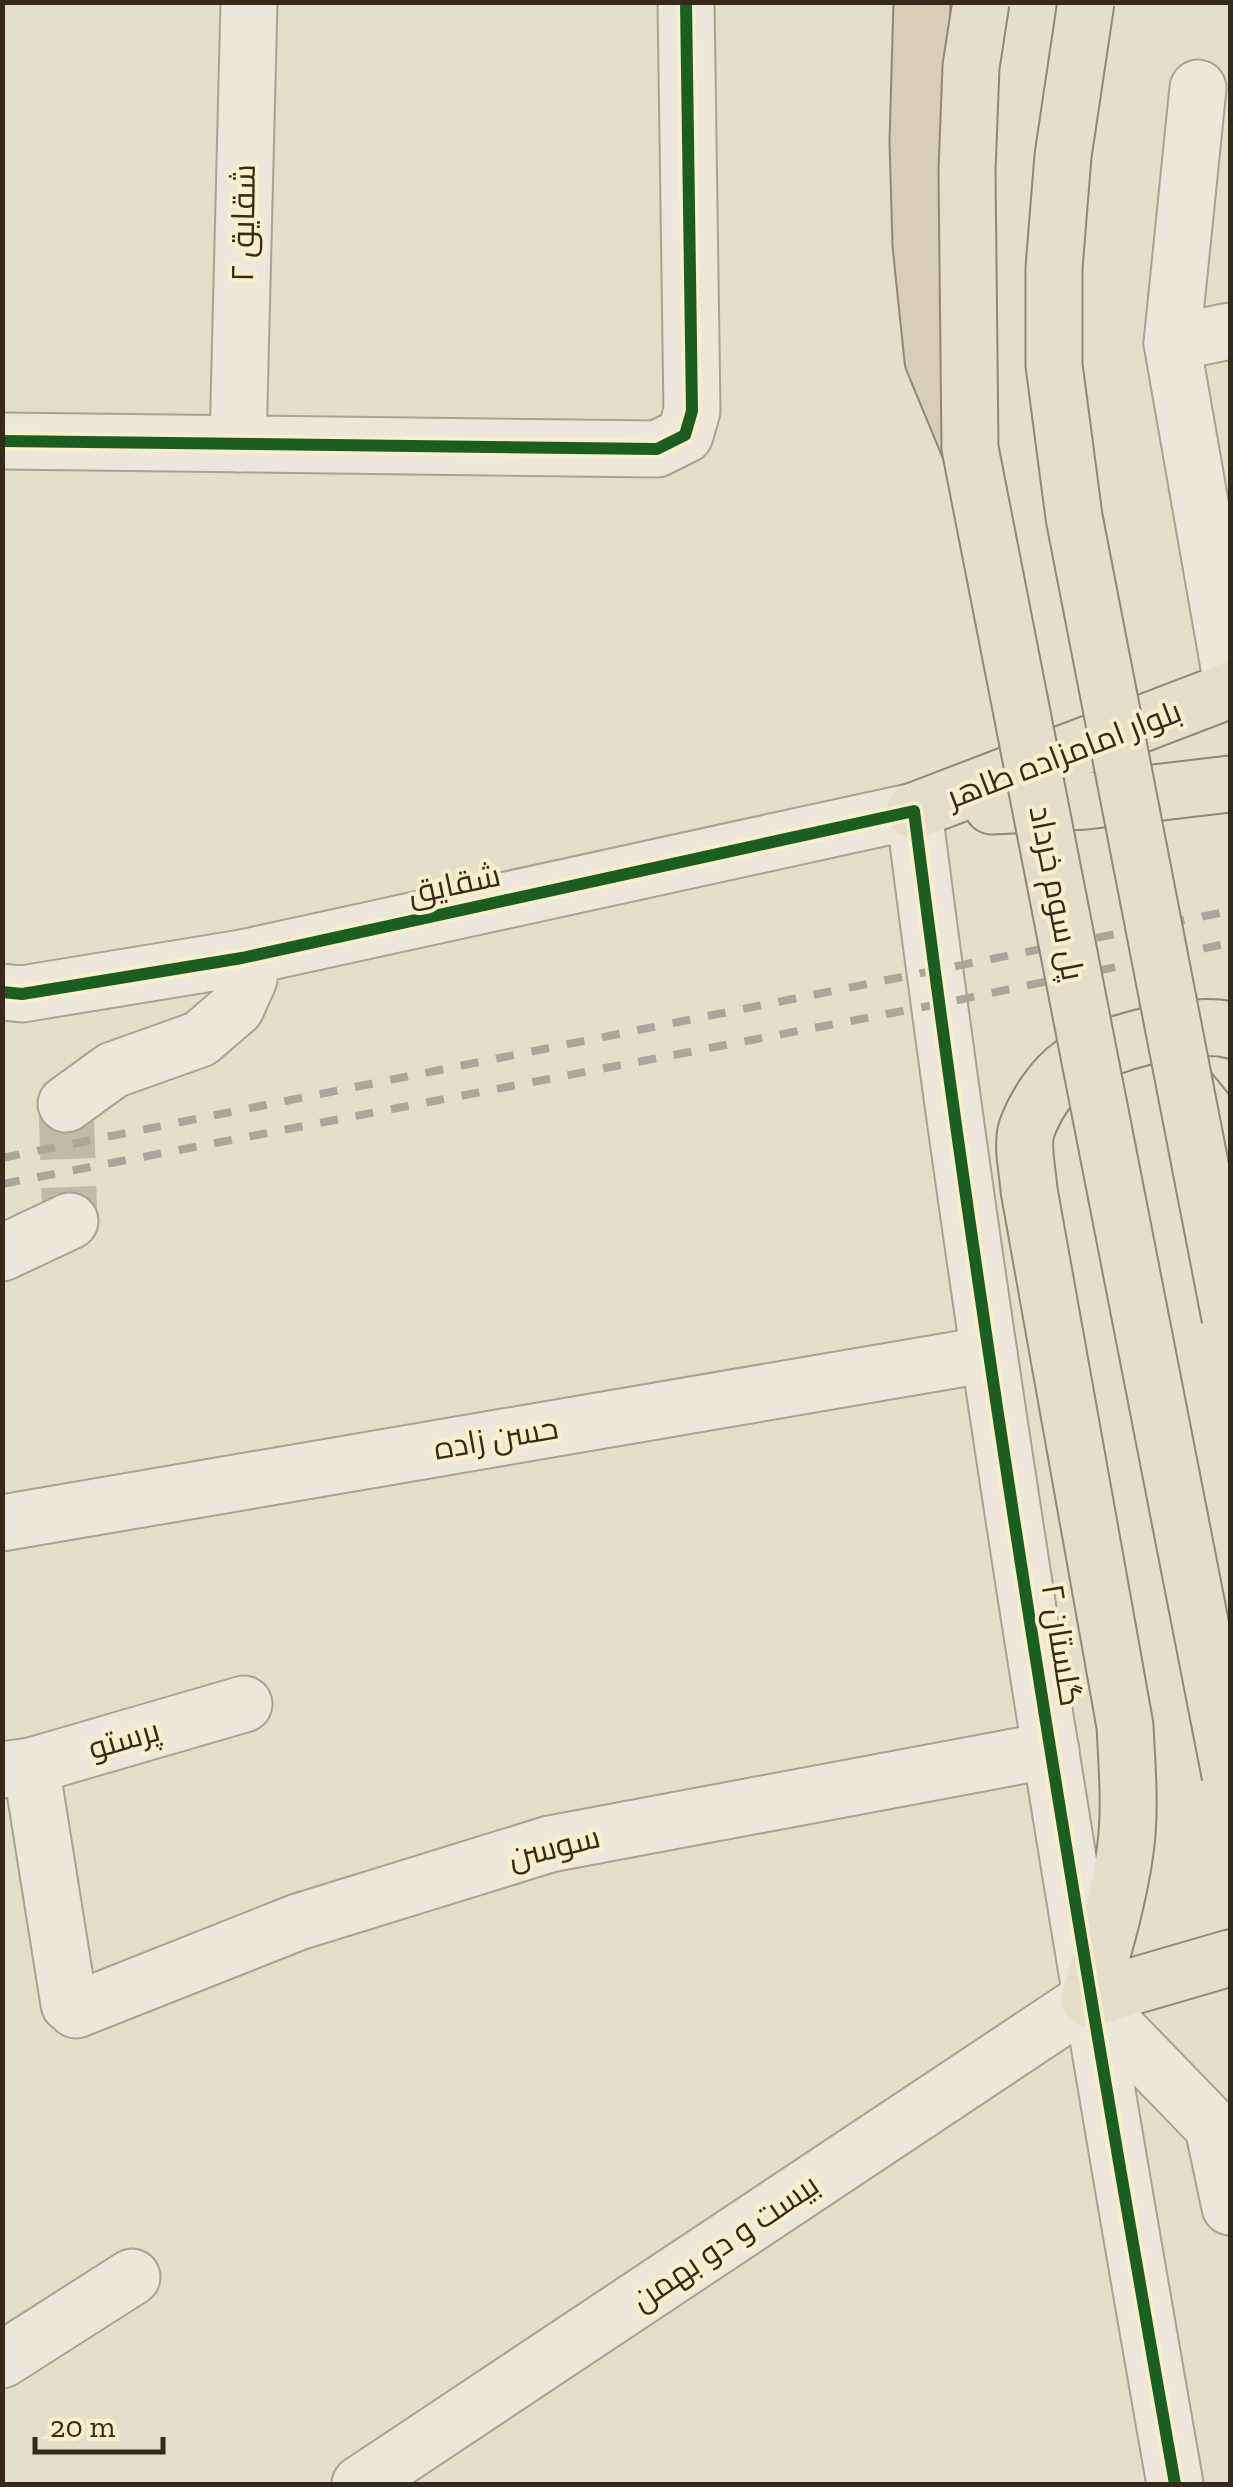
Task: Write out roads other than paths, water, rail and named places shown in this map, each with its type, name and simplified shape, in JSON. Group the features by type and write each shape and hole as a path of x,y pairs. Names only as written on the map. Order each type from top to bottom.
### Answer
{"highway":[{"path":"922,2 918,159 934,360 970,448"}],"main road":[{"name":"پل سوم خرداد","path":"981,2 971,67 967,171 970,448 1230,1775"},
{"path":"1086,2 1061,174 1054,268 1054,365 1074,516 1230,1318"},
{"name":"بلوار امامزاده طاهر","path":"914,812 1230,690"},
{"name":"بلوار امامزاده طاهر","path":"914,812 1086,800 1230,784"},
{"path":"1089,1999 1109,1930 1125,1852 1125,1726 1029,1190 1026,1131 1043,1096 1071,1066 1137,1037 1217,1026 1230,1030"},
{"path":"1188,1089 1230,1141"},
{"path":"1089,1999 1230,1958"}],"street":[{"name":"شقایق ۲","path":"238,444 248,2"},
{"path":"2,441 657,448 685,436 692,412 686,2"},
{"path":"1198,88 1172,343 1230,672"},
{"path":"1172,343 1230,332"},
{"name":"شقایق","path":"2,992 22,994 242,958 914,812"},
{"name":"گلستان ۲","path":"914,812 989,1354 1050,1750 1089,1999 1175,2484"},
{"path":"66,1104 113,1070 200,1039 236,1008 248,979 242,958"},
{"path":"2,1253 70,1221"},
{"name":"حسن زاده","path":"2,1523 989,1354"},
{"name":"پرستو","path":"17,1768 244,1704"},
{"name":"سوسن","path":"17,1768 72,2006 298,1922 550,1844 1050,1750"},
{"path":"1089,1999 1212,2127 1230,2208"},
{"name":"بیست و دو بهمن","path":"360,2484 1089,1999"},
{"path":"2,2360 132,2277"}],"tunnel":[{"path":"66,1104 70,1221"}],"railway":[{"path":"2,1158 1230,911"},
{"path":"2,1184 939,1004 1230,943"}]}
